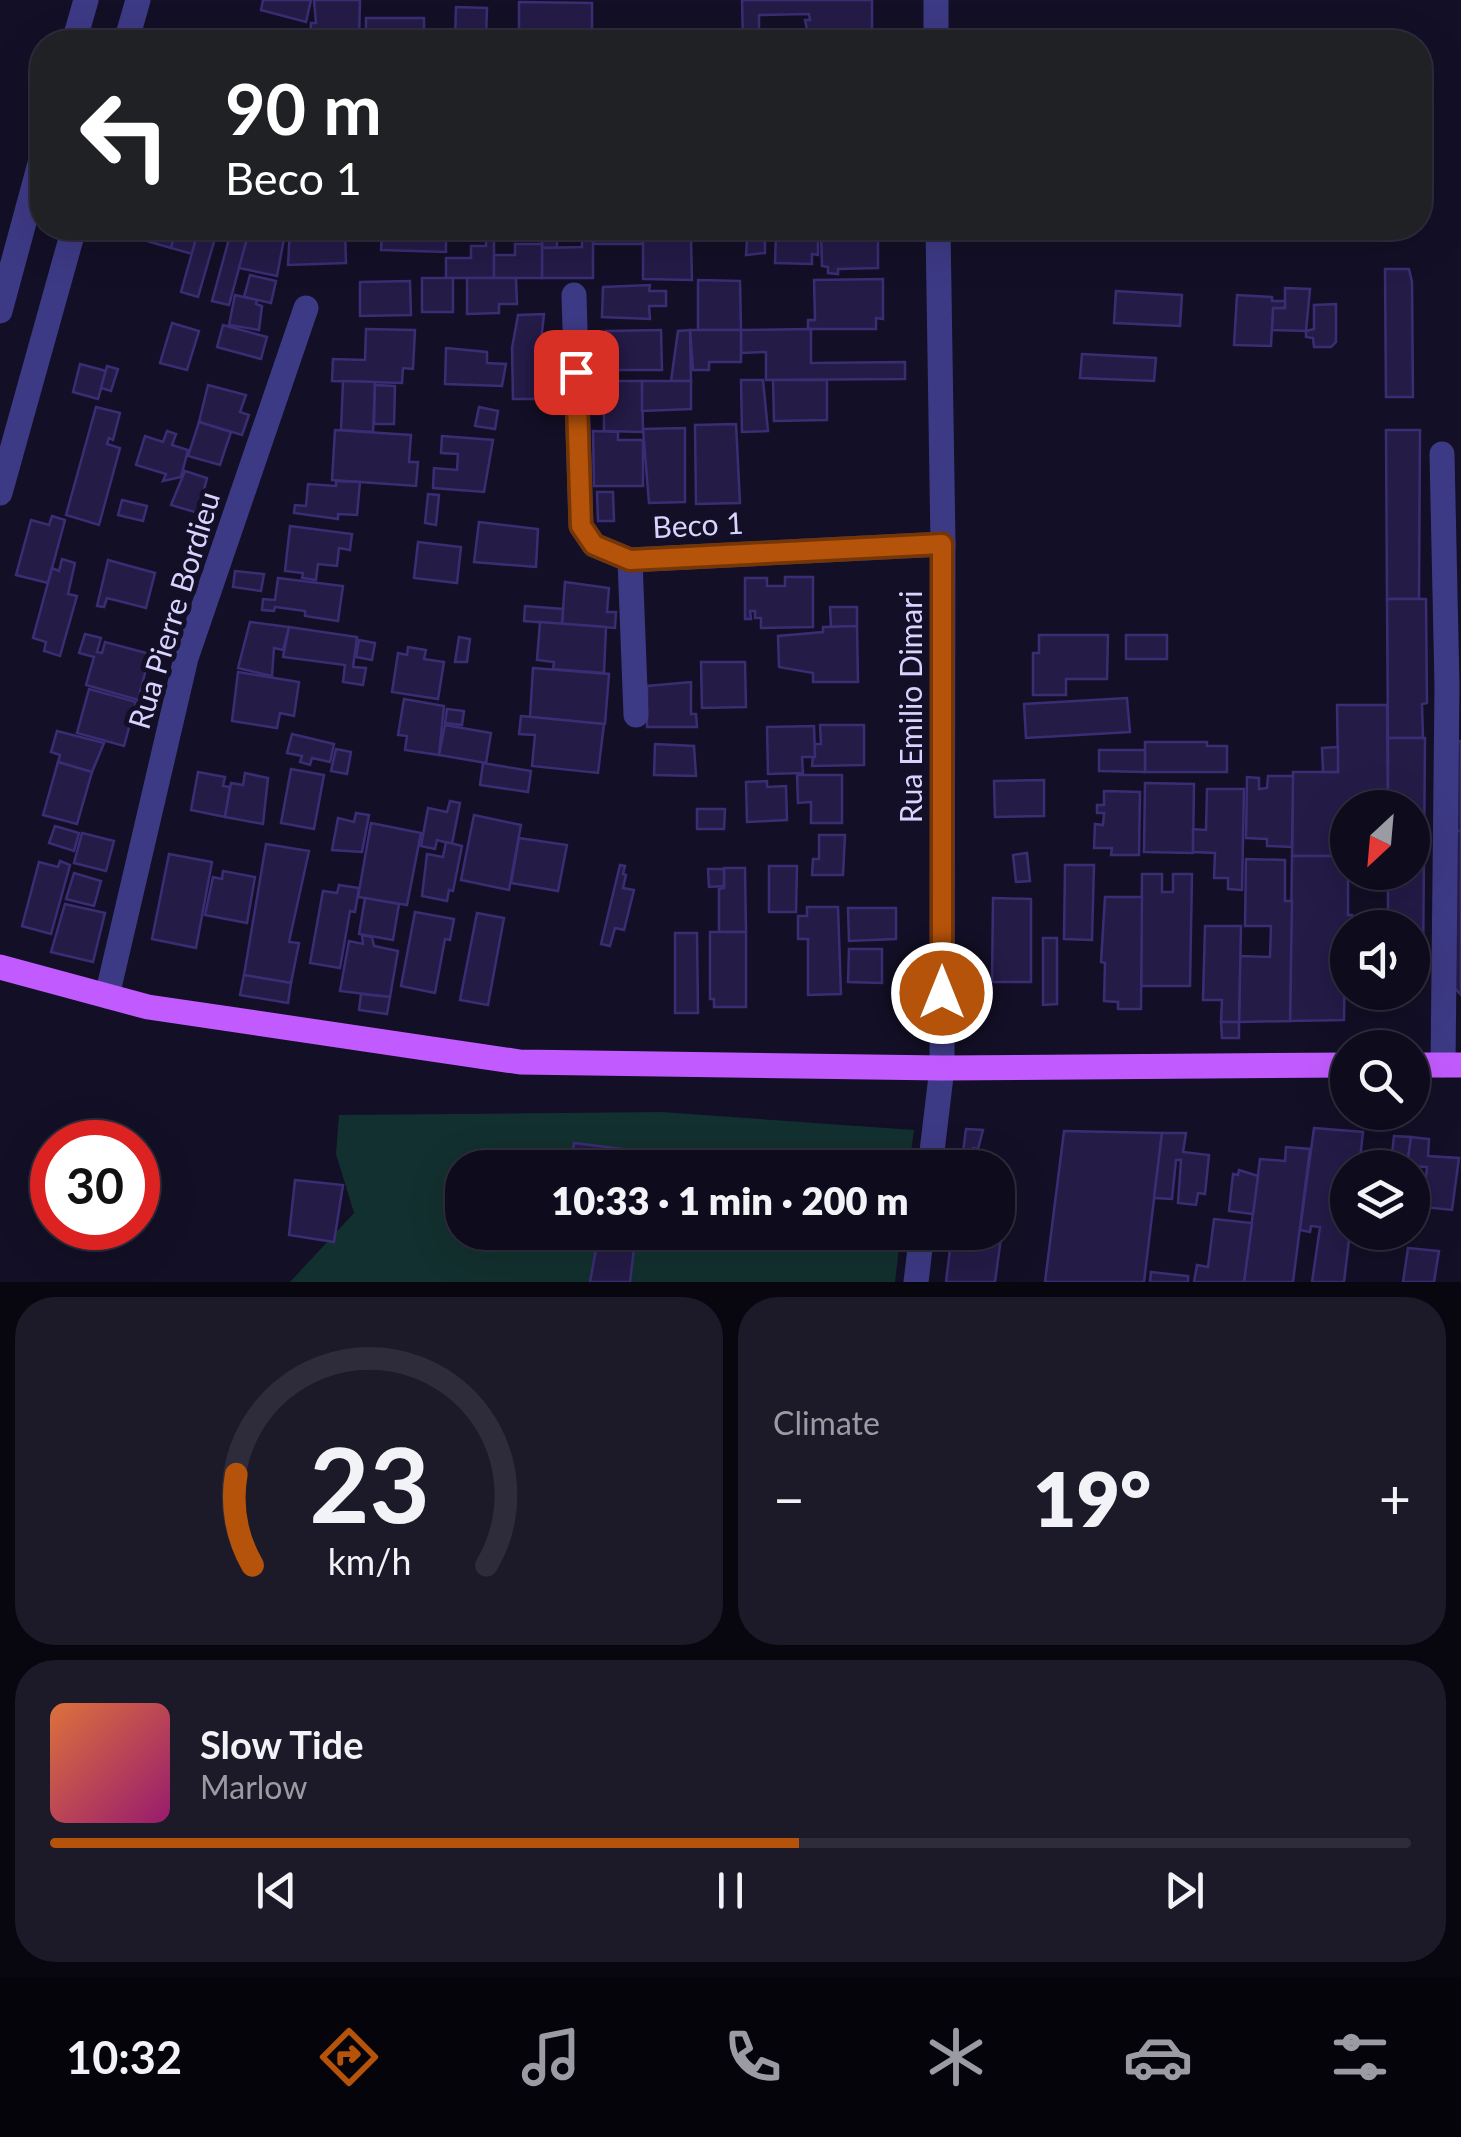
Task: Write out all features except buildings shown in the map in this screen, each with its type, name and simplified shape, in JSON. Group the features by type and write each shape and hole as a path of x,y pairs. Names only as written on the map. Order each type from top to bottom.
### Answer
{"main road":[{"path":"0,968 148,1007 520,1062 942,1068 1330,1065"}],"street":[{"path":"77,30 86,0"},
{"path":"129,30 138,0"},
{"path":"936,0 936,30"},
{"path":"0,311 30,200"},
{"path":"0,493 71,240"},
{"name":"Rua Emilio Dimari","path":"932,1150 942,1068 938,240"},
{"name":"Beco 1","path":"574,295 581,526 594,545 630,560 942,544"},
{"name":"Rua Pierre Bordieu","path":"107,996 186,658 306,308"},
{"path":"1442,454 1452,1065"},
{"path":"630,560 636,715"},
{"path":"916,1282 920,1250"}],"green space":[{"path":"661,1112 914,1130 911,1150 445,1150 445,1250 899,1250 895,1282 290,1282 354,1213 336,1154 339,1115"}],"route":[{"path":"576,372 581,526 594,545 630,560 942,544 942,993"}]}
